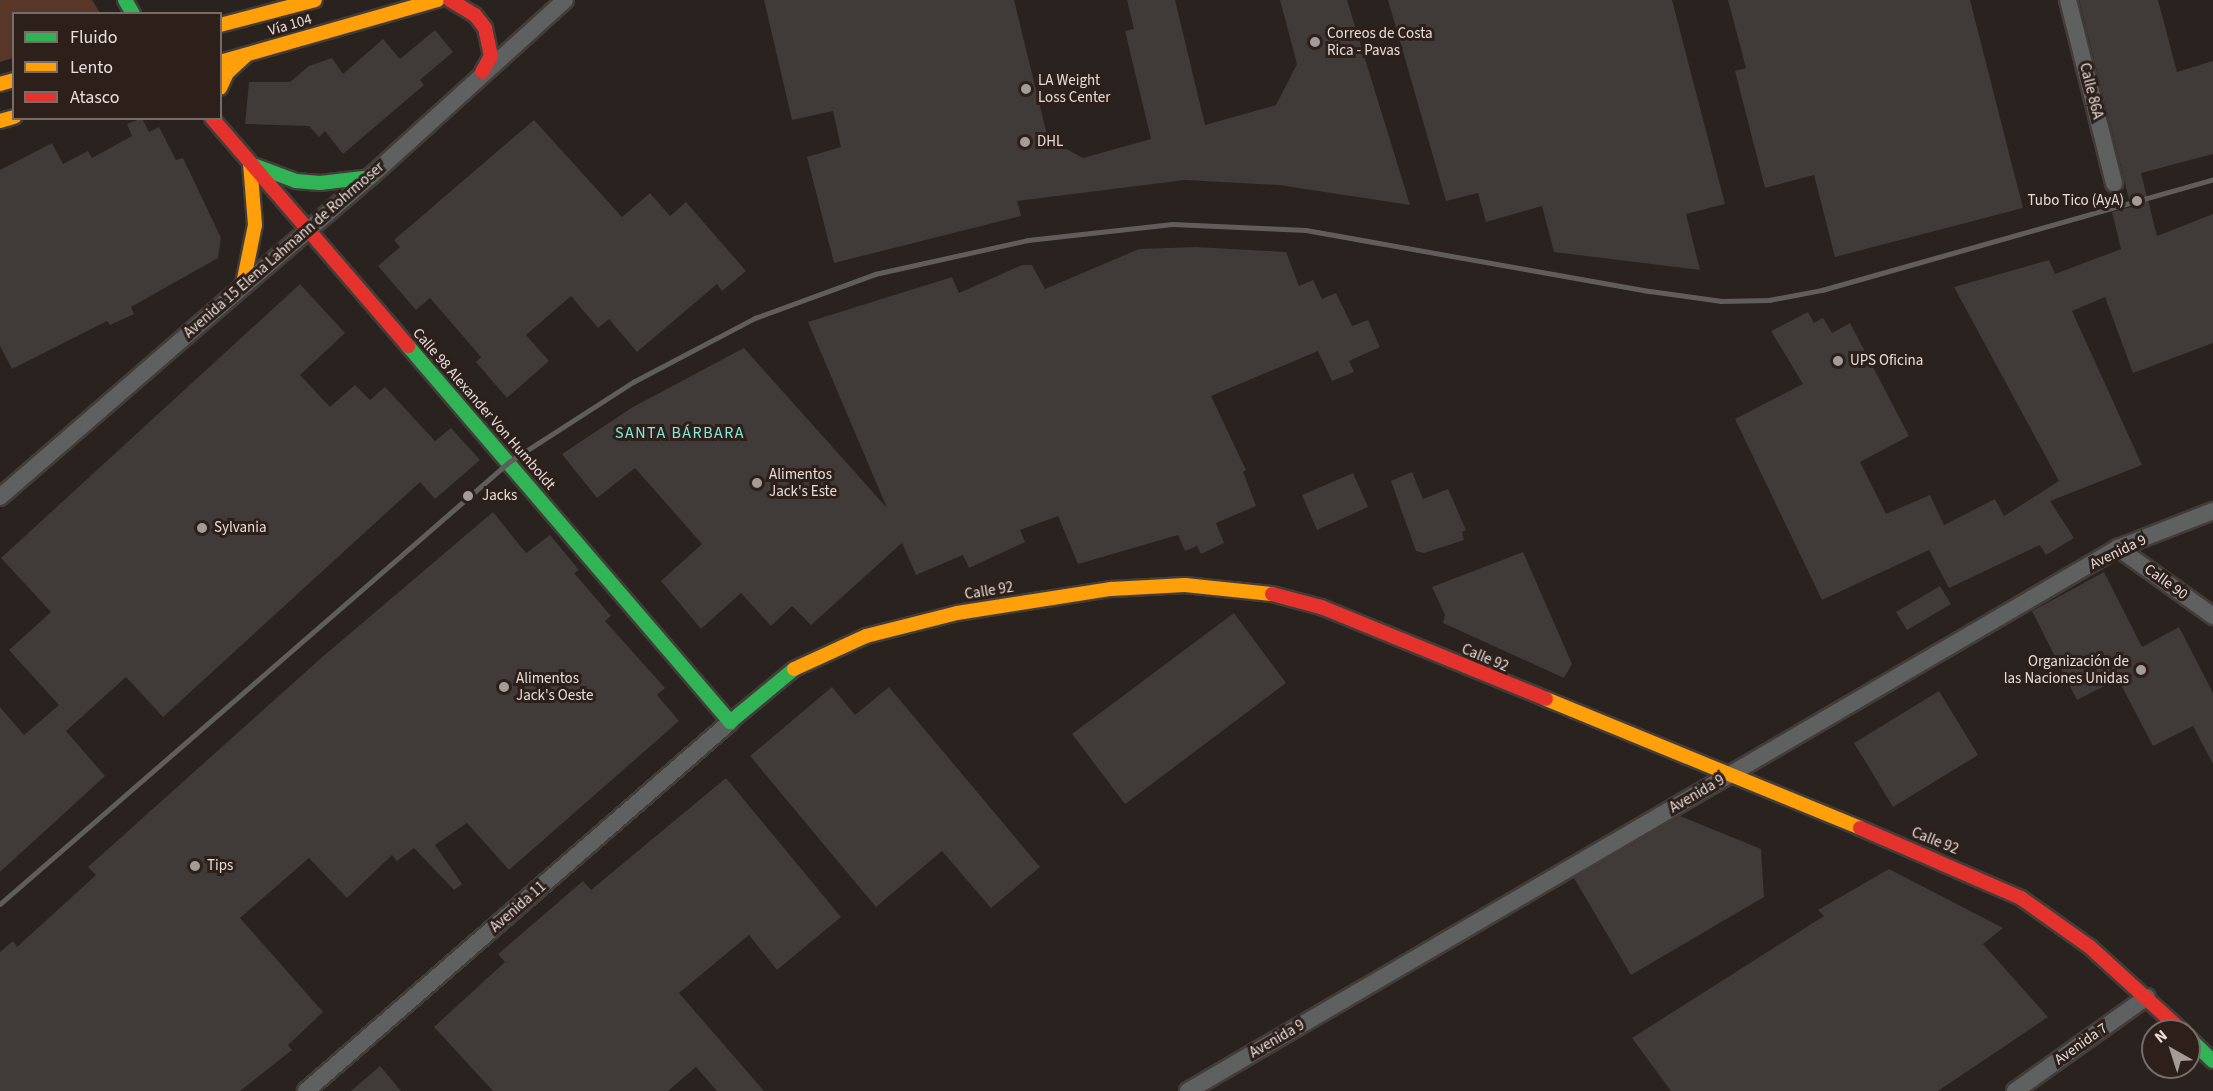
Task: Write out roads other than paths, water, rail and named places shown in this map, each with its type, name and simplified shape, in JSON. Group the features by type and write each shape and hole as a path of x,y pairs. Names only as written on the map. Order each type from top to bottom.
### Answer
{"street":[{"name":"Vía 104","path":"222,24 315,0"},
{"name":"Vía 104","path":"222,61 437,0"},
{"path":"450,0 475,15 485,28 490,56 482,72"},
{"name":"Avenida 15 Elena Lahmann de Rohrmoser","path":"0,497 243,284 370,177 482,72 565,0"},
{"name":"Calle 86A","path":"2068,0 2114,183"},
{"path":"222,84 227,73 246,55"},
{"name":"Calle 98 Alexander Von Humboldt","path":"217,122 306,231 730,722"},
{"path":"243,284 255,225 250,163 296,181 320,183 370,177"},
{"name":"Avenida 9","path":"1188,1091 2118,548 2213,511"},
{"name":"Calle 90","path":"2118,548 2213,616"},
{"name":"Calle 92","path":"730,722 778,679 821,654 866,636 957,613 1111,589 1185,585 1268,593 1321,607 1728,776 1962,869 2021,898 2090,946 2170,1019"},
{"name":"Avenida 11","path":"306,1091 730,722"},
{"name":"Avenida 7","path":"2015,1091 2147,997"},
{"path":"2201,1050 2213,1061"}],"railway":[{"path":"0,904 509,462 633,382 755,318 875,274 1028,240 1172,224 1306,230 1650,291 1721,301 1769,300 1822,290 2213,179"}],"place":[{"name":"Correos de Costa Rica - Pavas","path":"1315,42"},
{"name":"LA Weight Loss Center","path":"1026,89"},
{"name":"DHL","path":"1025,142"},
{"name":"Tubo Tico (AyA)","path":"2137,201"},
{"name":"UPS Oficina","path":"1838,361"},
{"name":"Alimentos Jack's Este","path":"757,483"},
{"name":"Jacks","path":"468,496"},
{"name":"Sylvania","path":"202,528"},
{"name":"Organización de las Naciones Unidas","path":"2141,670"},
{"name":"Alimentos Jack's Oeste","path":"504,687"},
{"name":"Tips","path":"195,866"}],"district":[{"name":"SANTA BÁRBARA","path":"680,433"}]}
